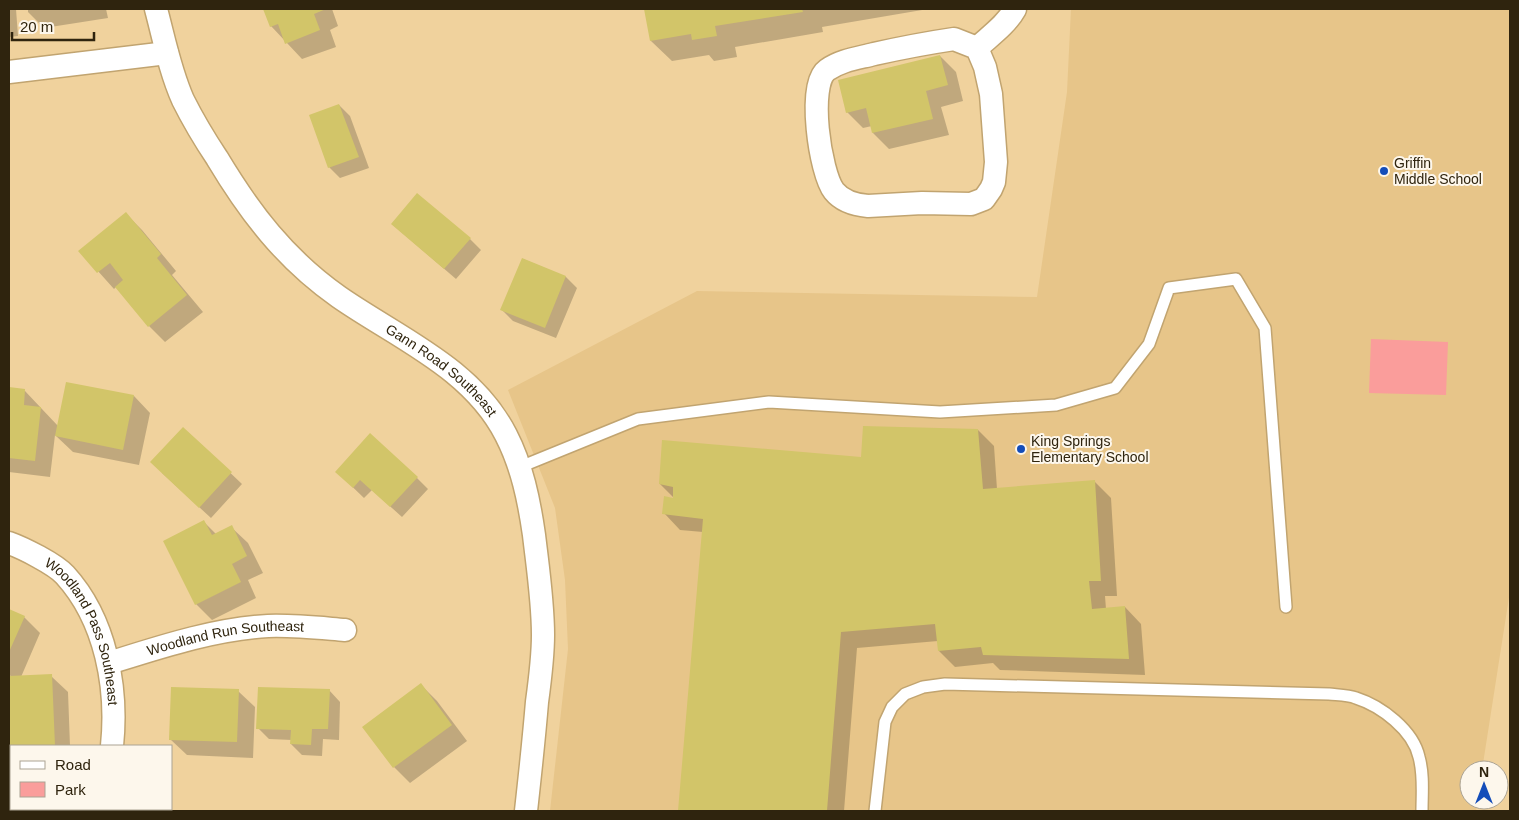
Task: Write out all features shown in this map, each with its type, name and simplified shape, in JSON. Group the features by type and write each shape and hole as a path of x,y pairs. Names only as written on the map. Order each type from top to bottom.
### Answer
{"street":[{"name":"Gann Road Southeast","path":"156,9 167,53 184,101 205,140 249,209 276,242 306,272 338,296 438,360 470,386 495,415 505,432 520,467 533,527 540,582 543,637 526,811"},
{"path":"977,48 1000,28 1015,9"},
{"path":"954,39 977,48 985,67 991,94 996,162 992,189 984,199 971,204 922,203 868,206 842,198 834,191 825,170 817,124 818,83 826,70 846,60 918,44 954,39"},
{"path":"9,72 167,53"},
{"name":"Woodland Pass Southeast","path":"9,543 40,558 64,573 81,597 95,623 109,663 114,710 112,745"},
{"name":"Woodland Run Southeast","path":"109,663 146,651 238,628 270,626 345,630"}],"lane":[{"path":"520,467 638,419 768,402 940,412 1056,405 1115,388 1149,344 1169,288 1236,279 1265,328 1286,607"},
{"path":"875,811 883,732 885,722 892,707 905,694 923,686 945,684 1329,694 1356,698 1377,708 1396,722 1409,736 1419,755 1423,778 1422,811"}],"shaded area":[{"name":"King Springs Elementary School","path":"1071,9 1510,9 1510,591 1484,760 1459,760 1459,810 1476,811 550,811 568,649 565,580 555,508 508,390 697,291 1037,297 1067,92"}],"green space":[{"path":"1371,339 1448,342 1446,395 1369,393"}],"building":[{"path":"263,9 326,9 314,14 320,30 285,44 278,24 270,27"},
{"path":"644,9 802,9 803,12 715,26 717,36 692,40 691,34 650,41"},
{"path":"940,55 948,85 926,91 933,119 872,133 866,108 846,113 838,80"},
{"path":"339,104 359,157 328,168 309,115"},
{"path":"417,193 471,238 444,269 391,224"},
{"path":"126,212 161,254 157,258 187,295 148,327 115,287 123,280 110,263 97,273 78,251"},
{"path":"522,258 566,276 545,328 500,310"},
{"path":"66,382 134,395 123,450 55,436"},
{"path":"9,387 25,389 24,405 41,407 35,461 9,458"},
{"path":"863,426 978,429 983,489 1095,480 1101,581 1089,581 1092,609 1125,606 1129,659 983,655 981,647 938,651 935,624 841,632 827,811 678,811 703,519 662,514 664,496 673,498 673,487 659,484 662,440 861,457"},
{"path":"183,427 232,472 199,508 150,462"},
{"path":"370,433 418,477 390,507 360,480 353,488 335,472"},
{"path":"204,520 212,535 232,525 247,556 232,564 241,582 195,605 163,541"},
{"path":"9,609 25,616 9,652"},
{"path":"52,674 55,745 10,745 9,748 9,676"},
{"path":"421,683 452,725 393,768 362,727"},
{"path":"171,687 239,689 237,742 169,740"},
{"path":"258,687 330,689 328,729 312,729 311,745 290,744 291,730 256,729"}],"place":[{"name":"Griffin Middle School","path":"1384,171"},
{"name":"King Springs Elementary School","path":"1021,449"}]}
